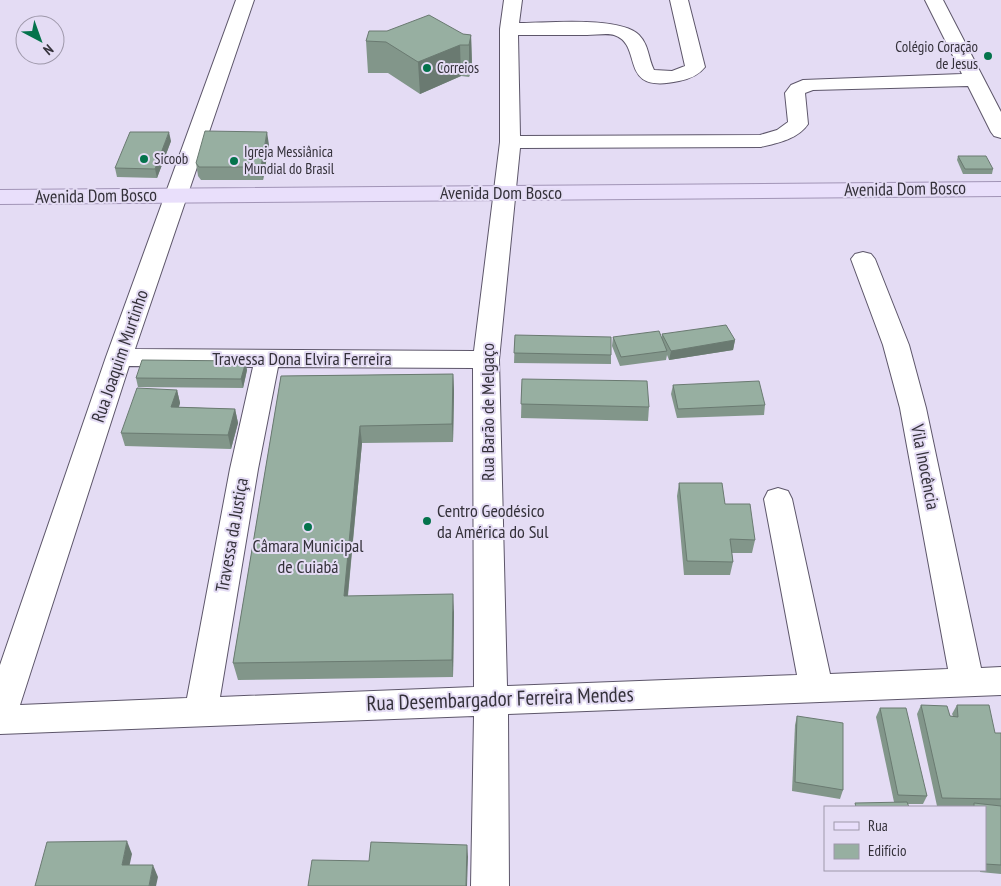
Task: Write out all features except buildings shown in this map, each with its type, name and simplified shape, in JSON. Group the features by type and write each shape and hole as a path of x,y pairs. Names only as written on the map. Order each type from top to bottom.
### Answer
{"main road":[{"name":"Avenida Dom Bosco","path":"0,198 1001,188"}],"street":[{"name":"Rua Joaquim Murtinho","path":"0,714 119,357 245,0"},
{"name":"Rua Barão de Melgaço","path":"490,886 491,700 486,360 506,194 510,142 510,30 513,0"},
{"path":"510,30 616,29 628,33 640,49 644,70 647,74 653,76 684,76 695,67 679,0"},
{"path":"934,0 1001,132"},
{"path":"510,142 761,140 784,134 798,124 795,93 798,89 810,84 975,80"},
{"name":"Vila Inocência","path":"863,258 896,345 913,408 966,681"},
{"name":"Travessa Dona Elvira Ferreira","path":"119,357 268,360 486,360"},
{"name":"Travessa da Justiça","path":"201,710 244,469 268,360"},
{"path":"778,499 816,687"},
{"name":"Rua Desembargador Ferreira Mendes","path":"0,720 201,710 1001,681"}],"place":[{"name":"Colégio Coração de Jesus","path":"988,56"},
{"name":"Correios","path":"427,68"},
{"name":"Sicoob","path":"144,159"},
{"name":"Igreja Messiânica Mundial do Brasil","path":"234,161"},
{"name":"Centro Geodésico da América do Sul","path":"427,521"},
{"name":"Câmara Municipal de Cuiabá","path":"308,527"}]}
